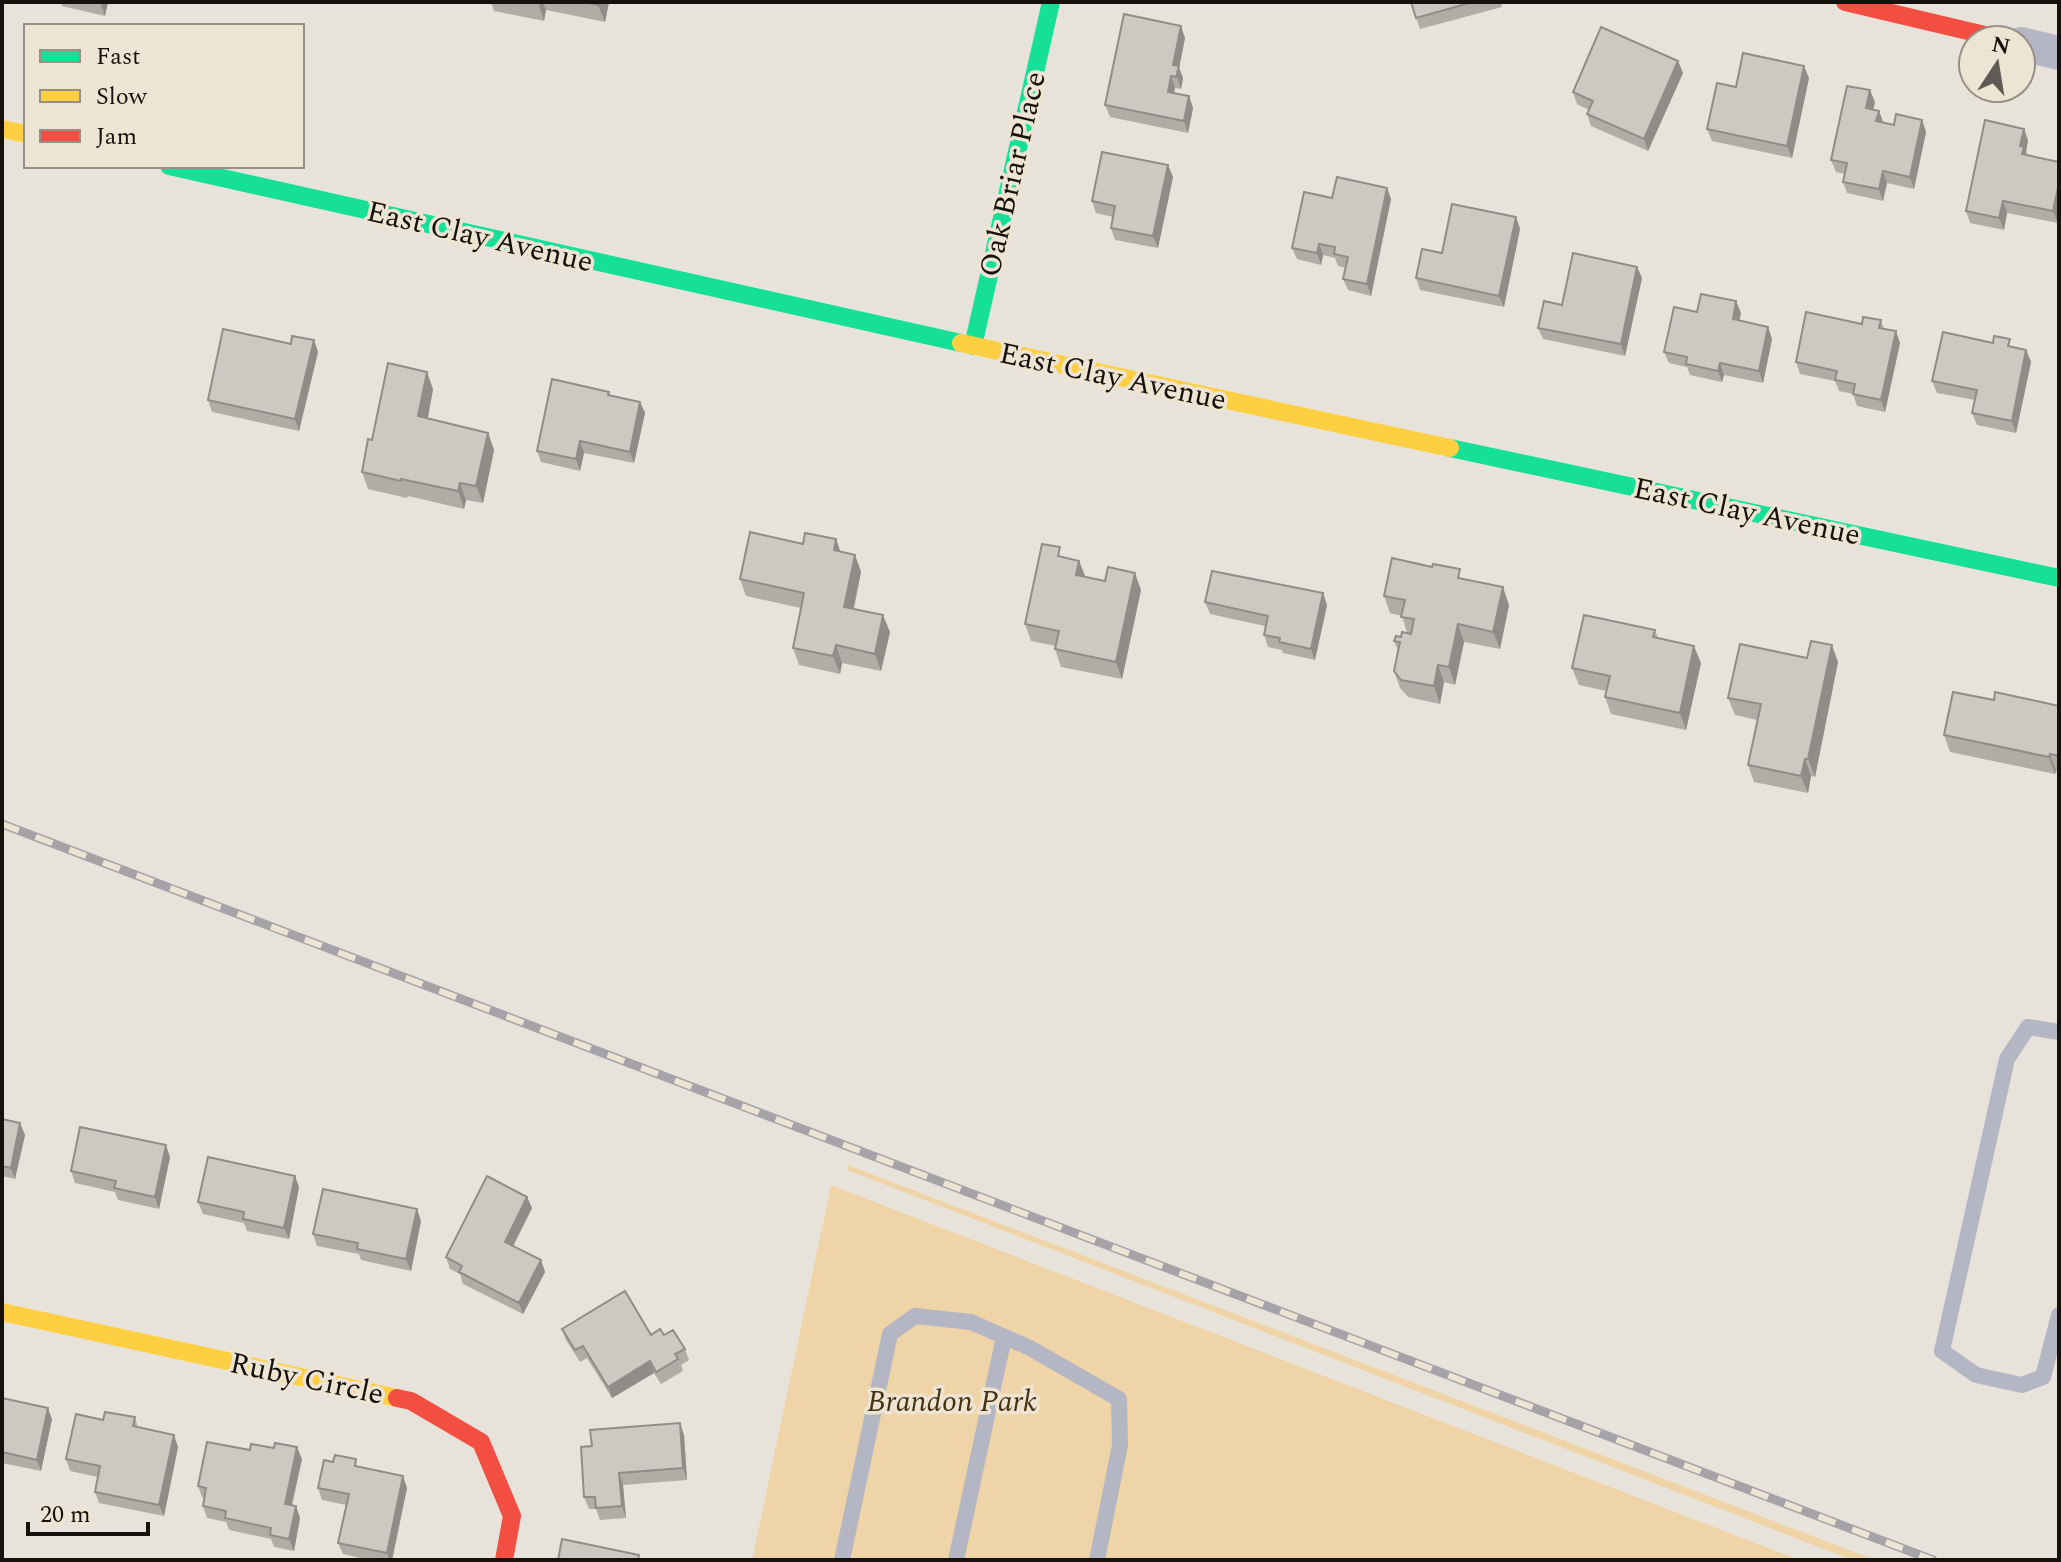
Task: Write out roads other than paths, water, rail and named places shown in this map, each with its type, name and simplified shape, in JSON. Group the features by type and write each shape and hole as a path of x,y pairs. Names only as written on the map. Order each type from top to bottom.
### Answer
{"street":[{"name":"Oak Briar Place","path":"973,346 1051,2"},
{"path":"1845,2 1957,28"},
{"path":"2037,48 2059,53"},
{"path":"2,129 24,134"},
{"name":"East Clay Avenue","path":"178,168 973,346 2059,578"},
{"name":"Ruby Circle","path":"2,1312 411,1401 481,1442 512,1516 504,1560"}],"lane":[{"path":"2059,1032 2028,1027 2007,1059 1942,1351 1976,1375 2022,1385 2043,1377 2059,1315"},
{"path":"842,1560 890,1334 915,1316 971,1322 1030,1348 1119,1399 1120,1445 1097,1560"},
{"path":"956,1560 1004,1337"}],"railway":[{"path":"2,824 1933,1560"}],"park label":[{"name":"Brandon Park","path":"952,1401"}]}
